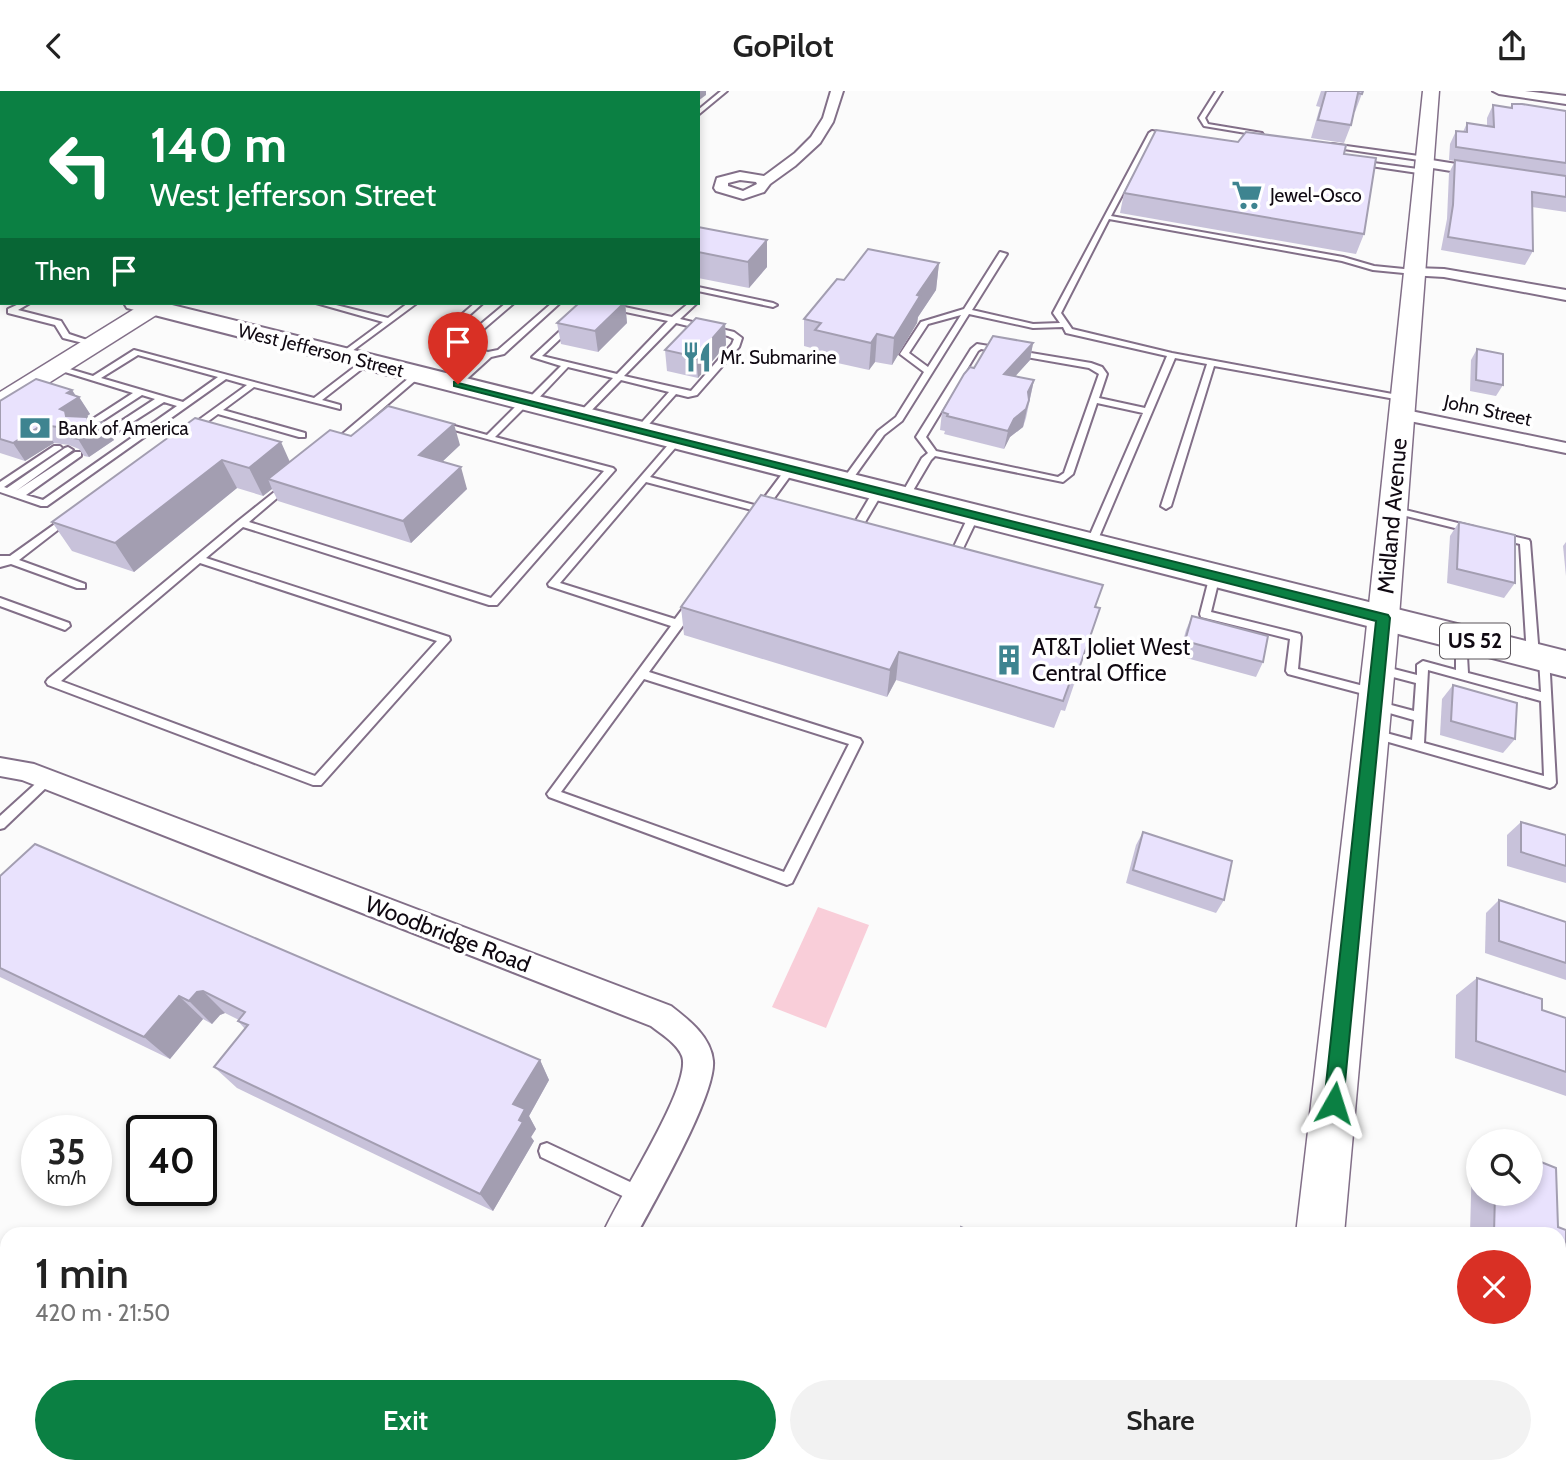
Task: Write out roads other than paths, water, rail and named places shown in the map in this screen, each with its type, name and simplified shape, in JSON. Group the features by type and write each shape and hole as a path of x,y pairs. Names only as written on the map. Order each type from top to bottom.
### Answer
{"main road":[{"name":"Midland Avenue","path":"1321,1227 1383,618 1431,91"},
{"path":"0,403 95,344 149,305"},
{"name":"West Jefferson Street","path":"154,305 1548,660"}],"street":[{"path":"764,182 780,172 816,138 829,118 837,91"},
{"path":"1499,91 1566,100"},
{"path":"1425,165 1502,174"},
{"path":"1413,272 1444,273 1566,295"},
{"name":"John Street","path":"1402,407 1566,448"},
{"name":"Woodbridge Road","path":"0,767 25,771 661,1016 687,1036 699,1062 693,1090 623,1227"}],"lane":[{"path":"700,111 724,91"},
{"path":"1219,91 1202,118 1206,125 1266,136"},
{"path":"1179,137 1152,132 1057,313 1069,331 1402,407"},
{"path":"1319,144 1425,165"},
{"path":"1356,162 1425,165"},
{"path":"1107,217 1343,259 1373,268 1413,272"},
{"path":"846,482 881,433 899,419 1003,254"},
{"path":"702,290 773,305"},
{"path":"22,305 11,311 58,323 66,336 95,344"},
{"path":"345,305 389,321"},
{"path":"316,401 389,321 410,305"},
{"path":"478,305 443,334 442,341 488,355 501,352 554,305"},
{"path":"458,347 508,305"},
{"path":"593,305 536,357 674,391 694,393 738,342 736,335 604,305"},
{"path":"582,415 690,305"},
{"path":"929,372 904,354 925,322 967,311 1033,326 1065,325"},
{"path":"992,346 1099,369 1103,374 1094,400 1068,474 1060,480 933,453 920,437 975,349 992,346"},
{"path":"94,379 137,352 337,407"},
{"path":"458,384 488,355"},
{"path":"1091,544 1172,355"},
{"path":"1166,506 1211,363"},
{"path":"489,437 568,364"},
{"path":"56,368 184,405"},
{"path":"326,452 419,374"},
{"path":"3,489 44,504 225,376"},
{"path":"183,435 253,384"},
{"path":"639,430 674,391"},
{"path":"82,430 145,394"},
{"path":"92,433 145,394"},
{"path":"103,437 162,399"},
{"path":"1094,400 1148,411"},
{"path":"379,408 391,411"},
{"path":"216,411 302,435"},
{"path":"242,523 493,602 610,470 428,421"},
{"path":"677,440 553,585 678,624"},
{"path":"3,489 68,451 19,495"},
{"path":"853,534 933,453"},
{"path":"752,521 791,468"},
{"path":"199,559 445,640 317,782 52,681 294,479"},
{"path":"645,479 774,513"},
{"path":"1375,700 1418,746 1550,783 1546,698 1548,660 1525,542 1393,510"},
{"path":"3,561 75,513"},
{"path":"940,557 952,561 974,515"},
{"path":"840,530 866,537"},
{"path":"3,561 81,586"},
{"path":"1215,575 1205,614 1296,637 1292,671 1420,717"},
{"path":"642,674 856,742 787,879 553,794 700,593"},
{"path":"0,603 65,627"},
{"path":"1461,638 1462,675"},
{"path":"1418,746 1423,665 1546,698"},
{"path":"1375,700 1422,680"},
{"path":"0,824 47,780"},
{"path":"547,1151 639,1195"}],"place":[{"name":"Jewel-Osco","path":"1247,195"},
{"name":"Mr. Submarine","path":"697,357"},
{"name":"Bank of America","path":"35,428"},
{"name":"AT&T Joliet West Central Office","path":"1009,660"}]}
